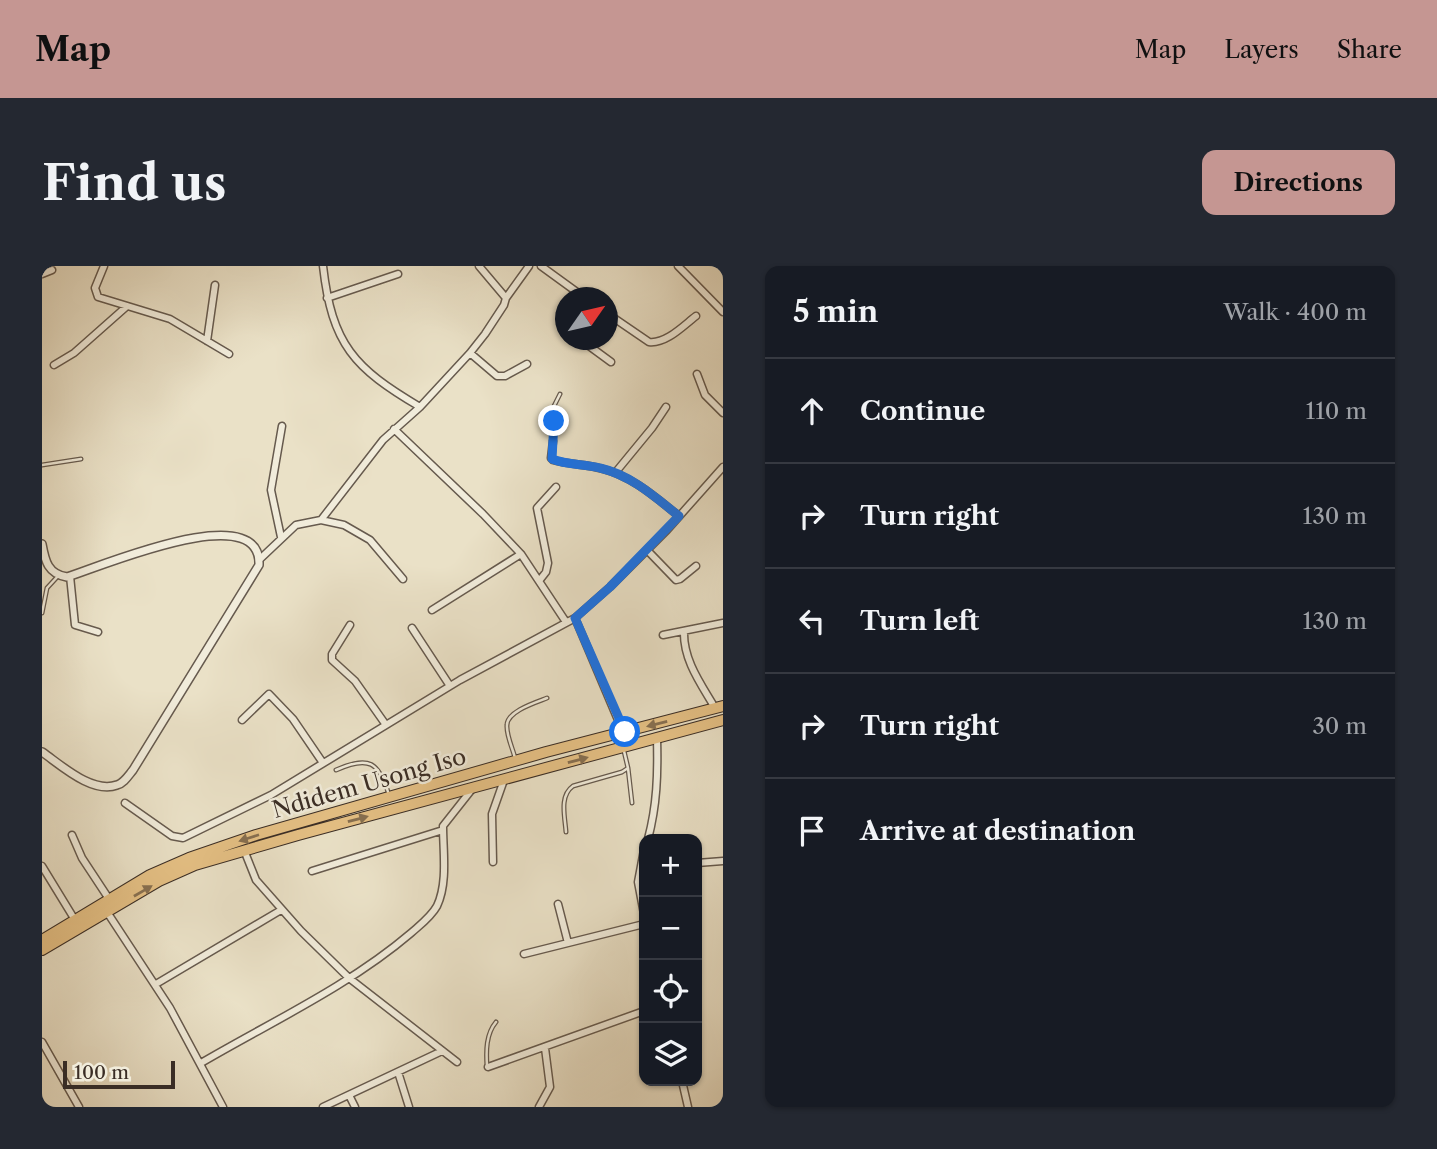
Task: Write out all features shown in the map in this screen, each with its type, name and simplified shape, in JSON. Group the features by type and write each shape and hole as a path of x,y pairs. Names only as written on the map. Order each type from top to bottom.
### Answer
{"highway":[{"name":"Ndidem Usong Iso","path":"42,940 150,875 256,835 719,707"},
{"name":"Ndidem Usong Iso","path":"42,950 181,871 244,850 723,720"}],"street":[{"path":"104,266 94,288 98,297 170,319 229,354"},
{"path":"323,266 333,321 352,355 368,374 420,407"},
{"path":"479,266 506,298"},
{"path":"321,520 394,429 420,407 470,353 492,325 505,305 506,298 529,266"},
{"path":"541,266 570,287"},
{"path":"678,266 723,312"},
{"path":"42,274 52,270"},
{"path":"327,299 398,274"},
{"path":"207,341 215,285"},
{"path":"54,365 74,353 126,307"},
{"path":"618,321 654,343 665,339 696,316"},
{"path":"595,350 611,362"},
{"path":"470,353 497,376 505,376 527,364"},
{"path":"696,374 705,395 723,413"},
{"path":"615,473 666,407"},
{"path":"281,537 271,490 282,426"},
{"path":"394,429 457,488 521,554 566,622"},
{"path":"553,441 553,460 600,467 615,473 642,487 679,516"},
{"path":"125,803 172,836 183,838 271,795 450,686 575,618 647,550 723,467"},
{"path":"539,581 548,563 537,508 556,487"},
{"path":"42,751 90,782 105,787 123,782 133,770 259,565 260,559 296,525 321,520 344,525 370,540 403,579"},
{"path":"42,544 46,564 59,575 70,576 164,543 215,536 240,538 250,544 260,559"},
{"path":"647,550 676,580 696,566"},
{"path":"432,610 521,554"},
{"path":"70,576 75,625 98,632"},
{"path":"575,618 625,732 626,747"},
{"path":"663,635 723,623"},
{"path":"350,625 332,654 332,660 355,681 386,725"},
{"path":"412,628 450,686"},
{"path":"684,631 690,664 719,707"},
{"path":"242,720 269,694 293,719 323,762"},
{"path":"649,834 656,809 657,738"},
{"path":"493,862 492,814 505,780"},
{"path":"201,1063 349,978 390,951 435,909 444,867 444,822 472,789"},
{"path":"312,871 443,830"},
{"path":"72,835 82,858 109,899"},
{"path":"244,850 253,875 281,910 349,978 457,1062"},
{"path":"702,863 723,862"},
{"path":"42,866 75,920"},
{"path":"558,904 568,943"},
{"path":"156,984 281,910"},
{"path":"107,912 156,984 223,1107"},
{"path":"524,954 639,925"},
{"path":"488,1067 639,1013"},
{"path":"42,1042 79,1107"},
{"path":"539,1107 550,1087 545,1048"},
{"path":"323,1107 442,1051"},
{"path":"398,1072 409,1107"},
{"path":"683,1086 685,1106"},
{"path":"349,1095 355,1107"}],"lane":[{"path":"553,441 554,406 560,394"},
{"path":"42,465 81,459"},
{"path":"42,613 47,588 59,575"},
{"path":"516,761 507,725 509,719 523,707 547,698"},
{"path":"626,747 632,803"},
{"path":"336,770 353,762 376,767 382,774 389,797"},
{"path":"566,832 565,798 568,790 628,768"},
{"path":"488,1067 488,1038 490,1029 496,1022"}],"route":[{"path":"554,421 552,459 563,463 600,467 615,473 642,487 679,516 610,587 575,618 625,732"}]}
